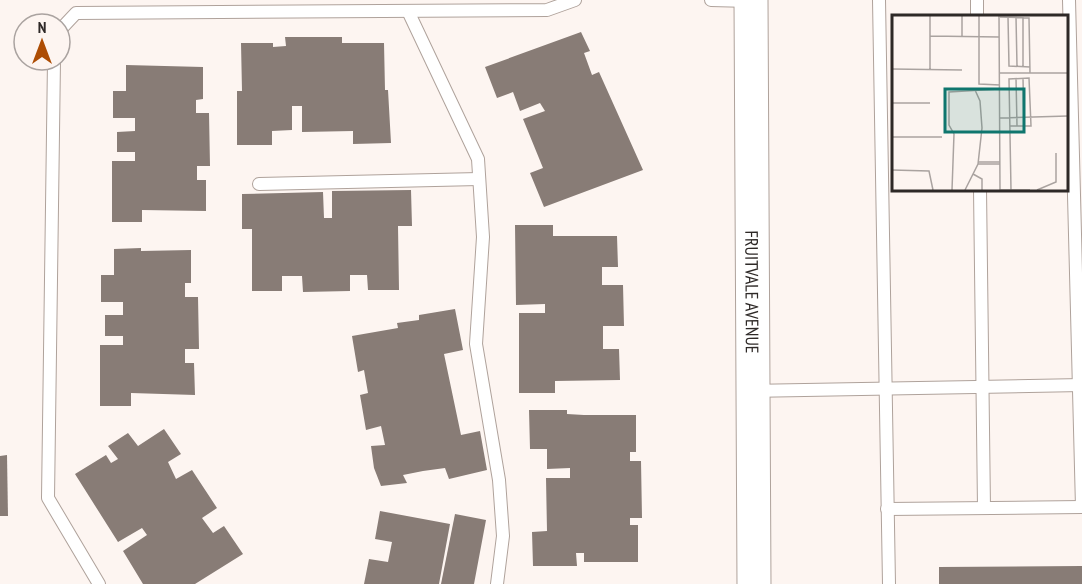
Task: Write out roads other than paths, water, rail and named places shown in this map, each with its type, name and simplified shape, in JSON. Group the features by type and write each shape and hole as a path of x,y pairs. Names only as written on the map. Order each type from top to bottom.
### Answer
{"main road":[{"name":"FRUITVALE AVENUE","path":"751,1 754,584"}],"lane":[{"path":"72,17 76,13 546,10 575,0"},
{"path":"711,0 751,1"},
{"path":"879,0 889,584"},
{"path":"887,510 1082,507 1069,0"},
{"path":"408,11 478,159 483,237 476,344 499,480 503,536 497,584"},
{"path":"54,72 48,498 99,584"},
{"path":"259,184 479,179"},
{"path":"980,190 984,508"},
{"path":"753,391 1080,385"}]}
